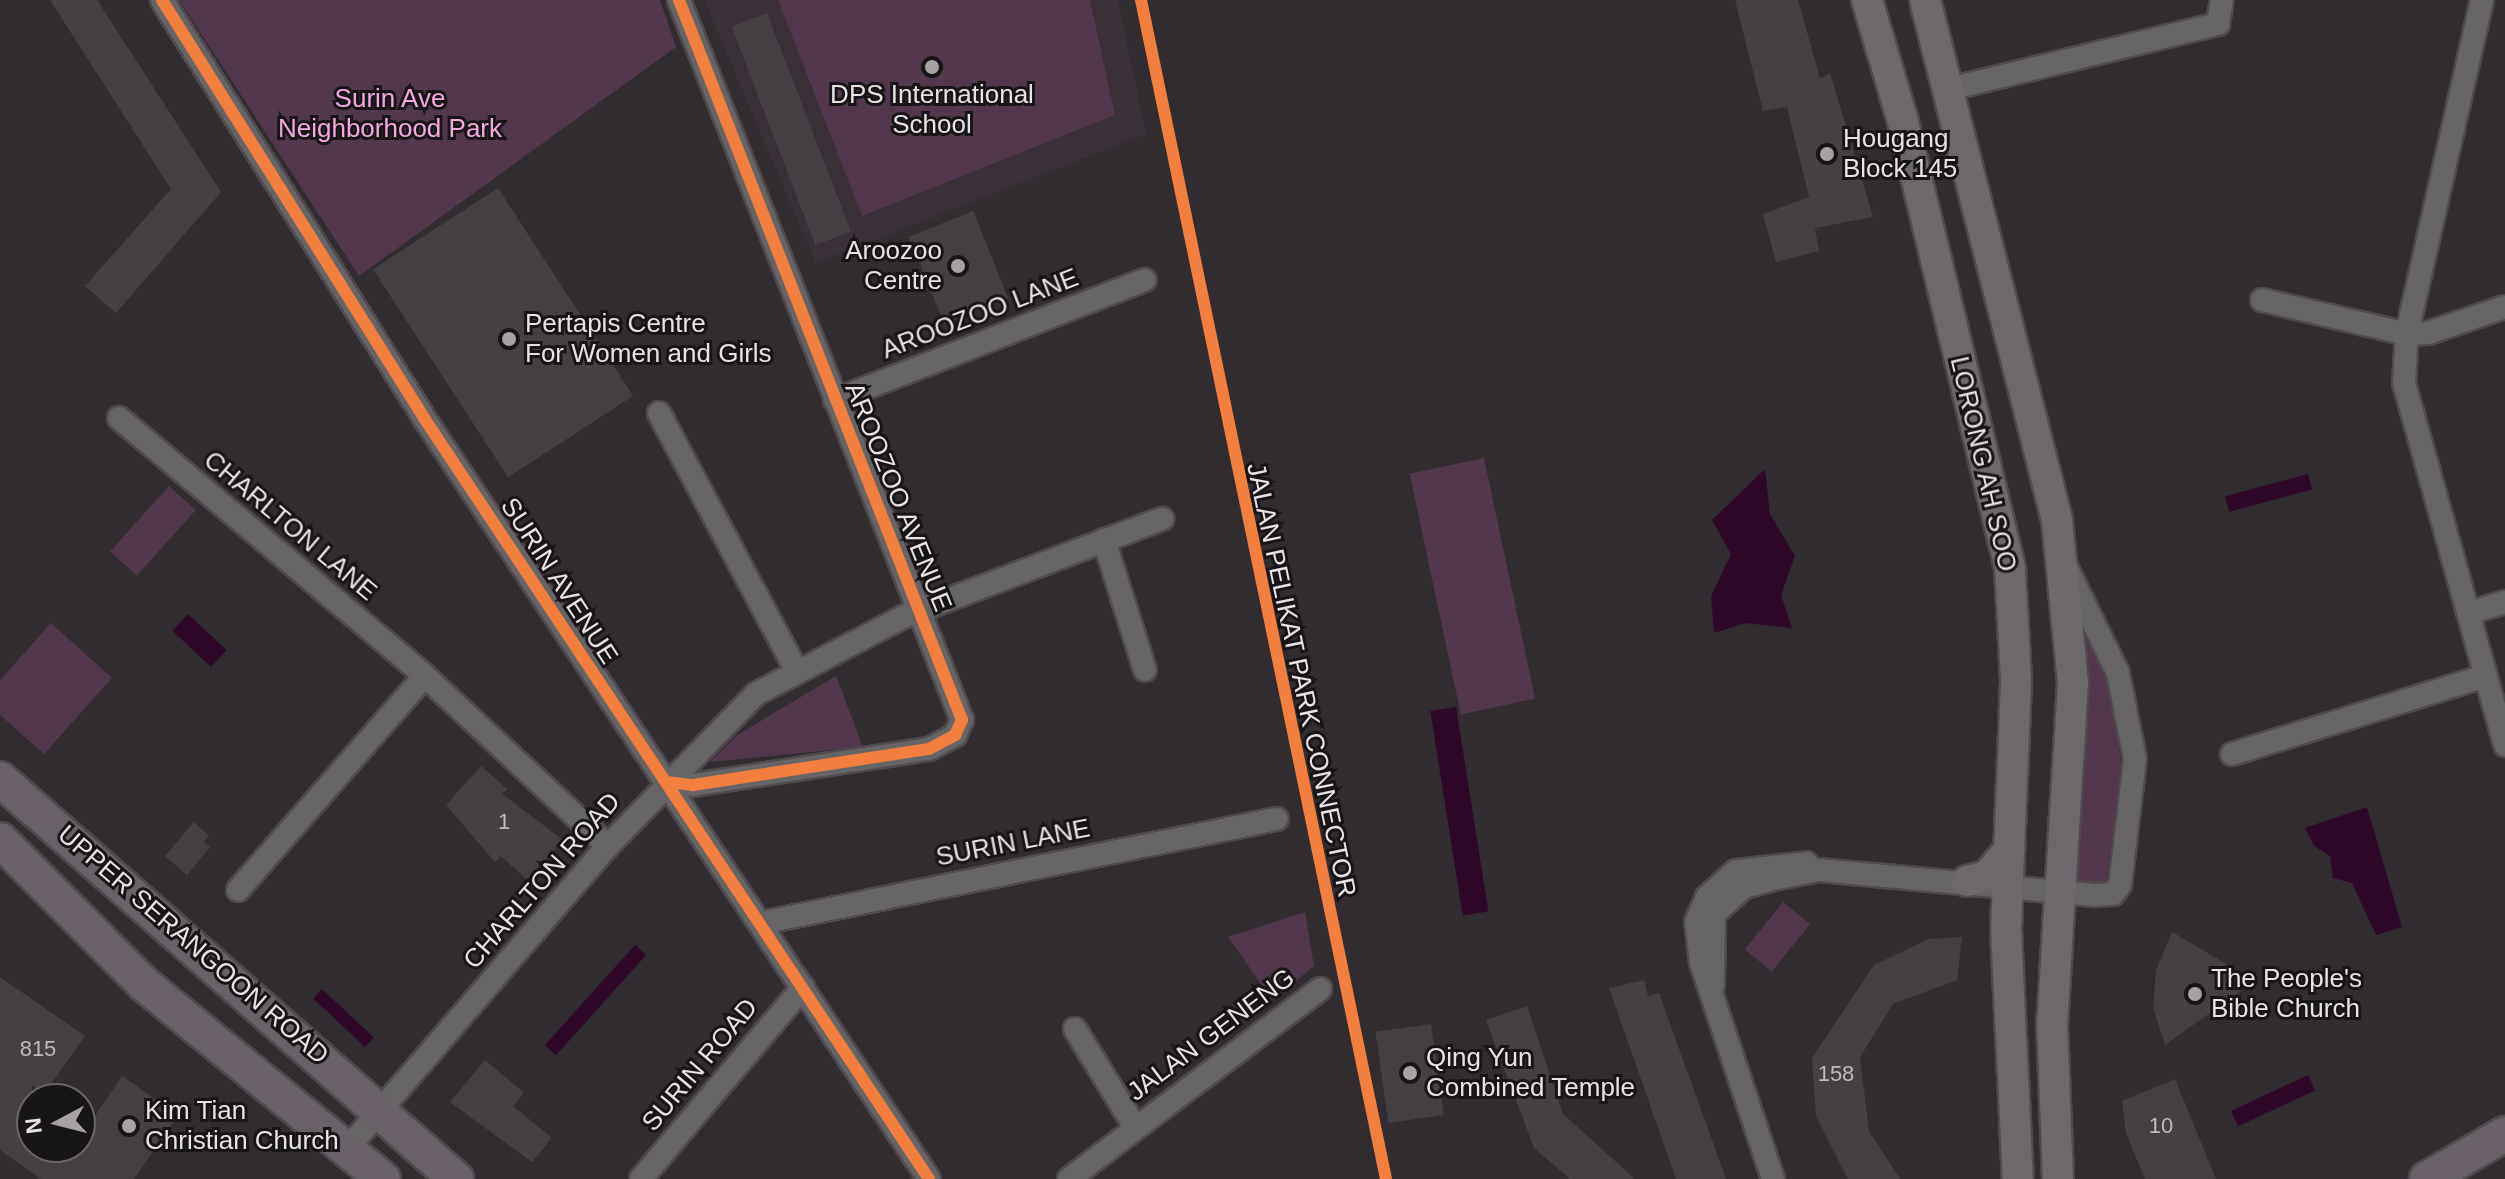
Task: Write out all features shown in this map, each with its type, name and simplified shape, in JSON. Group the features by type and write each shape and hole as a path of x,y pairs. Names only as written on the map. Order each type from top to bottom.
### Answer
{"main road":[{"name":"LORONG AH SOO","path":"1867,0 1902,118 2010,569 2016,696 2008,884 2018,1179"},
{"name":"LORONG AH SOO","path":"1925,0 2059,546 2073,683 2052,1023 2058,1179"},
{"name":"UPPER SERANGOON ROAD","path":"0,779 382,1109 456,1179"},
{"name":"UPPER SERANGOON ROAD","path":"0,840 144,984 383,1179"},
{"path":"1967,881 1987,876 2010,849"},
{"path":"2427,1179 2505,1134"}],"street":[{"name":"SURIN AVENUE","path":"162,0 424,418 929,1179"},
{"name":"AROOZOO AVENUE","path":"667,782 693,785 908,753 947,741 962,720 679,0"},
{"path":"1949,89 2218,24 2222,0"},
{"path":"2482,0 2407,334 2406,403 2505,745"},
{"name":"AROOZOO LANE","path":"835,400 1145,280"},
{"path":"2262,300 2407,334 2428,333 2505,307"},
{"path":"659,413 797,671"},
{"name":"CHARLTON LANE","path":"119,418 425,676 608,846"},
{"name":"CHARLTON ROAD","path":"347,1149 608,846 734,712 797,671 919,610 1162,519"},
{"path":"1104,540 1145,670"},
{"name":"LORONG AH SOO","path":"2059,546 2118,673 2135,759 2120,885 2113,894 2061,892"},
{"path":"2469,613 2505,602"},
{"path":"238,890 425,676"},
{"path":"2232,754 2485,676"},
{"name":"SURIN LANE","path":"761,923 1277,819"},
{"path":"1773,1179 1713,985 1710,928 1727,896 1819,870 2008,884 2061,892"},
{"name":"SURIN ROAD","path":"641,1179 803,987"},
{"name":"JALAN GENENG","path":"1069,1179 1320,989"},
{"name":"JALAN GENENG","path":"1075,1029 1135,1127"}],"shaded area":[{"name":"DPS International School","path":"704,0 1118,0 1146,134 816,263"},
{"path":"1765,469 1770,514 1795,556 1781,595 1792,628 1745,623 1714,633 1711,596 1731,554 1712,520"},
{"path":"2308,474 2312,489 2229,512 2225,496"},
{"path":"188,614 227,650 211,667 172,631"},
{"path":"1456,707 1488,911 1463,916 1430,711"},
{"path":"2367,807 2402,927 2376,935 2352,883 2333,878 2330,856 2314,846 2305,828"},
{"path":"635,945 646,955 556,1055 545,1045"},
{"path":"322,989 374,1037 365,1047 313,999"},
{"path":"2308,1075 2315,1090 2238,1126 2231,1111"}],"green space":[{"name":"Surin Ave Neighborhood Park","path":"179,0 660,0 676,47 359,276"},
{"name":"DPS International School","path":"778,0 1090,0 1115,115 862,216"},
{"path":"1484,458 1535,699 1461,714 1410,474"},
{"path":"169,486 196,510 137,575 110,551"},
{"path":"51,623 112,678 44,754 0,715 0,680"},
{"path":"2089,630 2115,706 2122,776 2106,885 2074,883 2079,631"},
{"path":"836,676 863,747 710,762 737,735"},
{"path":"1783,902 1810,924 1772,971 1745,949"},
{"path":"1305,912 1314,966 1272,1000 1228,937"}],"building":[{"path":"50,0 97,0 221,192 116,313 85,286 171,189"},
{"name":"Hougang Block 145","path":"1735,0 1798,0 1820,78 1830,73 1873,217 1815,228 1819,251 1776,262 1763,214 1809,197 1787,107 1763,111"},
{"name":"DPS International School","path":"767,13 851,231 815,245 732,27"},
{"name":"Pertapis Centre For Women and Girls","path":"498,188 633,396 508,477 373,269"},
{"name":"Aroozoo Centre","path":"973,211 1008,298 944,324 909,237"},
{"path":"481,766 507,789 502,794 563,840 527,880 501,856 495,862 446,805"},
{"path":"194,822 209,836 204,842 210,847 187,875 165,856"},
{"name":"The People's Bible Church","path":"2172,932 2255,981 2165,1045 2153,1008 2156,970"},
{"path":"1962,937 1957,980 1893,1004 1860,1057 1869,1131 1900,1179 1848,1179 1816,1116 1812,1058 1874,965 1929,939"},
{"path":"0,977 85,1036 52,1083 16,1083 16,1161 0,1150"},
{"path":"1644,980 1648,996 1659,993 1726,1179 1676,1179 1609,988"},
{"path":"1527,1006 1563,1114 1635,1179 1570,1179 1534,1148 1486,1020"},
{"name":"Qing Yun Combined Temple","path":"1431,1024 1444,1115 1388,1123 1376,1032"},
{"path":"485,1060 524,1093 513,1106 552,1138 532,1162 450,1102"},
{"path":"122,1076 178,1115 134,1179 41,1179 18,1163 96,1163 96,1114"},
{"path":"2175,1079 2216,1179 2145,1179 2126,1133 2122,1101"}],"cycle path":[{"path":"162,0 424,418 929,1179"},
{"path":"667,782 693,785 929,749 955,735 962,720 679,0"},
{"name":"JALAN PELIKAT PARK CONNECTOR","path":"1141,0 1386,1179"}],"place":[{"name":"DPS International School","path":"932,67"},
{"name":"Hougang Block 145","path":"1827,154"},
{"name":"Aroozoo Centre","path":"958,266"},
{"name":"Pertapis Centre For Women and Girls","path":"509,339"},
{"name":"The People's Bible Church","path":"2195,994"},
{"name":"Qing Yun Combined Temple","path":"1410,1073"},
{"name":"Kim Tian Christian Church","path":"129,1126"}]}
